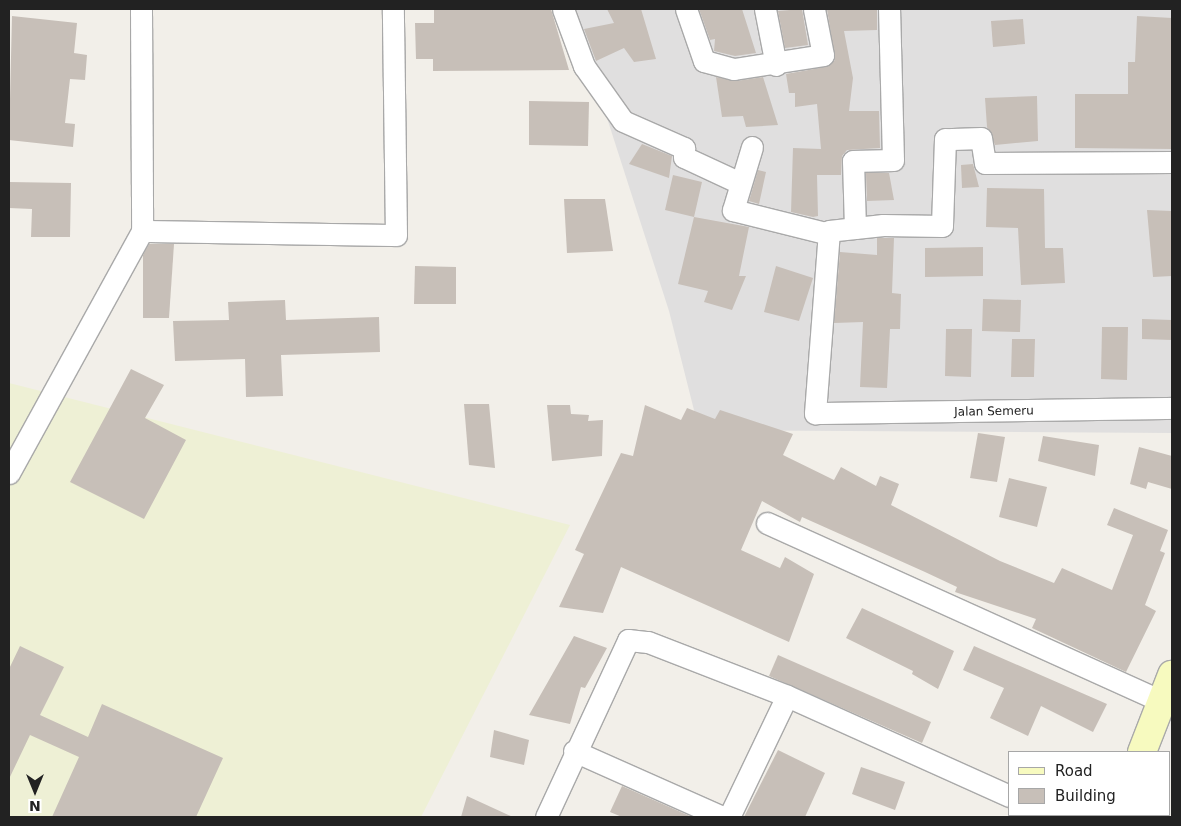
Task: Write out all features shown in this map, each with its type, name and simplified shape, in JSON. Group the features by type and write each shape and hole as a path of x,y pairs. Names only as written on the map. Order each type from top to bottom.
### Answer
{"main road":[{"path":"1142,751 1172,675"}],"street":[{"path":"9,473 142,231 141,9"},
{"path":"142,231 396,235 393,9"},
{"path":"563,9 592,75 623,121 684,148 684,157 740,183"},
{"path":"686,9 697,44 711,66 776,65 823,55 814,9"},
{"path":"765,9 776,65"},
{"path":"855,228 853,161 893,160 889,9"},
{"path":"752,147 733,210 829,234 855,228 942,226 945,139 981,138 985,163 1172,162"},
{"name":"Jalan Semeru","path":"829,234 815,413 1172,408"},
{"path":"767,523 1163,702"},
{"path":"546,817 574,751 628,640 648,642 787,696 1008,795"},
{"path":"730,817 787,696"},
{"path":"574,751 722,817"}],"shaded area":[{"path":"572,9 1172,9 1172,433 699,430 669,311"}],"green space":[{"path":"9,383 570,525 421,817 9,817"}],"building":[{"path":"434,9 551,9 569,70 433,71 433,59 416,59 415,23 434,23"},
{"path":"607,9 641,9 656,59 634,62 624,48 596,61 584,29 614,23"},
{"path":"699,9 742,9 756,53 735,56 714,51 715,39 710,40"},
{"path":"802,9 808,45 785,48 778,11"},
{"path":"827,9 877,9 877,30 844,31 853,78 849,111 879,111 880,148 847,150 842,156 841,175 817,175 818,216 813,217 791,212 793,148 821,149 817,104 795,107 795,93 789,93 786,74 825,67 835,60"},
{"path":"12,16 77,23 74,53 87,55 85,80 70,79 65,123 75,124 73,147 9,140"},
{"path":"1137,16 1172,18 1172,149 1075,148 1075,94 1128,94 1128,62 1135,62"},
{"path":"1023,19 1025,44 993,47 991,21"},
{"path":"716,77 736,81 763,77 778,125 746,127 743,116 722,117"},
{"path":"1037,96 1038,141 995,145 987,127 985,98"},
{"path":"529,101 589,102 588,146 529,145"},
{"path":"642,144 672,156 669,178 629,164"},
{"path":"973,164 979,187 962,188 961,165"},
{"path":"758,170 766,172 759,204 749,201"},
{"path":"866,173 889,173 894,200 867,201"},
{"path":"673,175 702,182 694,217 665,210"},
{"path":"9,182 71,183 70,237 31,237 32,209 9,208"},
{"path":"987,188 1044,189 1045,248 1063,248 1065,283 1021,285 1018,228 986,227"},
{"path":"564,199 605,199 613,251 567,253"},
{"path":"1147,210 1172,211 1172,276 1153,277"},
{"path":"694,217 749,227 739,276 746,276 732,310 704,302 708,291 678,284"},
{"path":"877,238 894,238 892,293 901,294 900,329 890,329 887,388 860,387 863,322 834,323 840,252 877,255"},
{"path":"149,244 174,244 169,318 143,318 143,255"},
{"path":"983,247 983,276 925,277 925,248"},
{"path":"415,266 456,267 456,304 414,304"},
{"path":"776,266 813,278 799,321 764,312"},
{"path":"983,299 1021,300 1020,332 982,331"},
{"path":"285,300 286,320 379,317 380,352 281,355 283,396 246,397 245,359 175,361 173,321 229,320 228,302"},
{"path":"1142,319 1172,320 1172,340 1142,339"},
{"path":"1102,327 1128,327 1127,380 1101,379"},
{"path":"946,329 972,329 971,377 945,376"},
{"path":"1012,339 1035,339 1034,377 1011,377"},
{"path":"131,369 164,385 145,418 186,440 144,519 70,482"},
{"path":"464,404 489,404 495,468 469,465"},
{"path":"547,405 570,405 571,414 589,415 588,421 603,420 602,456 552,461"},
{"path":"645,405 681,420 687,408 715,419 720,410 793,434 783,455 834,480 841,467 876,486 880,476 899,484 891,505 1000,561 1054,583 1062,568 1112,590 1133,535 1107,525 1114,508 1168,530 1160,551 1165,553 1145,605 1156,611 1126,672 1032,628 1036,619 955,592 957,587 802,517 800,522 762,501 741,550 780,568 785,557 814,574 789,642 621,567 603,613 559,607 584,554 575,550 621,453 633,456"},
{"path":"978,433 1005,437 997,482 970,478"},
{"path":"1043,436 1099,445 1095,476 1038,461"},
{"path":"1139,447 1172,456 1172,489 1148,482 1146,489 1130,484"},
{"path":"1009,478 1047,487 1037,527 999,517"},
{"path":"862,608 954,651 938,689 912,674 913,671 846,638"},
{"path":"574,636 607,648 585,688 581,687 570,724 529,715"},
{"path":"20,646 64,667 40,715 88,737 102,704 223,758 196,817 52,817 79,757 30,735 9,779 9,669"},
{"path":"974,646 1107,704 1093,732 1041,706 1028,736 990,718 1004,688 963,670"},
{"path":"778,655 931,722 922,743 769,676"},
{"path":"494,730 529,740 524,765 490,757"},
{"path":"778,750 825,773 805,817 744,817"},
{"path":"861,767 905,782 895,810 852,794"},
{"path":"622,786 692,817 622,817 610,812"},
{"path":"467,796 513,817 461,817"}]}
